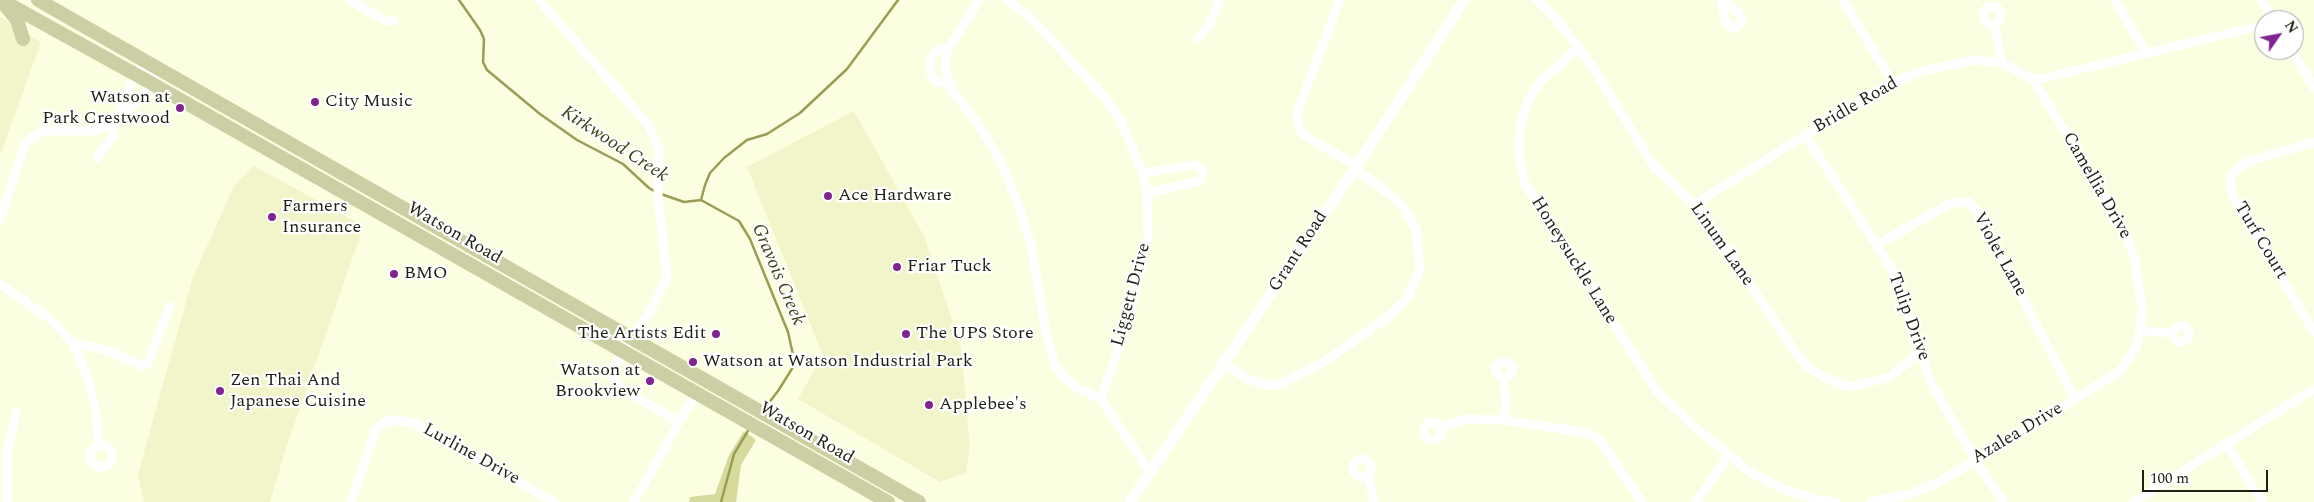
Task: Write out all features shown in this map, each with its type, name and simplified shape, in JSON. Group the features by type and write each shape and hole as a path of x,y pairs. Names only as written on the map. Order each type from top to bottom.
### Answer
{"main road":[{"path":"1,0 16,20 23,39"},
{"name":"Watson Road","path":"1,0 151,83 888,502"},
{"name":"Watson Road","path":"46,2 768,416 910,500"}],"street":[{"path":"349,0 386,21 394,21"},
{"path":"539,0 647,123 659,147 658,191 668,278 623,352 612,373 612,379 617,386 679,422"},
{"path":"979,0 947,48 945,68 950,83 1000,160 1016,198 1031,245 1046,333 1055,366 1076,387 1101,398 1150,472"},
{"name":"Liggett Drive","path":"1007,0 1033,20 1107,100 1120,120 1143,173 1147,193 1148,238 1131,312 1101,398"},
{"path":"1197,39 1209,25 1220,0"},
{"path":"1225,365 1250,380 1265,385 1280,384 1321,364 1392,315 1407,298 1420,270 1416,230 1403,207 1356,167 1302,133 1298,125 1297,112 1340,0"},
{"name":"Grant Road","path":"1130,502 1225,365 1464,0"},
{"name":"Linum Lane","path":"1537,0 1554,16 1593,66 1653,164 1695,204 1798,356 1809,368 1825,378 1849,387 1890,377 1921,352"},
{"path":"1843,0 1893,83"},
{"path":"2115,0 2146,53"},
{"path":"1994,23 2002,63"},
{"path":"2033,79 2254,27"},
{"path":"947,48 938,49 930,58 930,69 932,77 937,82 950,83"},
{"name":"Honeysuckle Lane","path":"1578,48 1540,82 1529,99 1522,118 1519,139 1520,161 1525,184 1656,390 1690,424 1727,454"},
{"name":"Bridle Road","path":"1695,204 1883,87 1922,71 1975,60 2002,63 2033,79"},
{"path":"2297,60 2314,88"},
{"path":"0,220 26,144 32,137 42,132 58,130 94,131 115,122 145,94 155,75 154,65 135,74 115,122 109,143 97,158"},
{"name":"Camellia Drive","path":"2033,79 2125,232 2135,260 2142,307 2140,331"},
{"name":"Tulip Drive","path":"1805,135 1877,245 1895,276 1931,383 1976,461 2003,502"},
{"name":"Turf Court","path":"2314,142 2246,162 2231,175 2230,185 2234,198 2314,332"},
{"path":"1143,173 1196,165 1201,167 1204,176 1200,181 1147,193"},
{"name":"Violet Lane","path":"1877,245 1951,203 1969,202 1979,214 2075,400"},
{"path":"0,284 50,319 73,343 81,359 95,407 98,446"},
{"path":"73,343 106,350 143,366 150,360 170,306"},
{"path":"2140,331 2173,333"},
{"name":"Azalea Drive","path":"1870,502 1910,494 1937,483 2075,400 2121,370 2136,347 2140,331"},
{"path":"1503,378 1506,400 1504,420"},
{"path":"2134,502 2314,389"},
{"path":"634,502 696,393"},
{"path":"7,502 7,452 16,412"},
{"path":"1441,427 1467,419 1504,420 1586,433 1599,439 1642,502"},
{"name":"Lurline Drive","path":"351,502 376,430 385,422 394,420 414,423 554,502"},
{"path":"2226,443 2262,502"},
{"path":"1696,502 1722,465 1727,454 1750,472 1783,489 1818,500 1836,502"},
{"path":"1368,475 1374,502"}],"shaded area":[{"path":"0,17 41,42 0,156"},
{"path":"854,111 924,236 961,347 970,446 966,473 940,482 798,399 823,355 747,167"},
{"path":"254,166 358,223 363,228 286,448 270,502 144,502 138,474 193,277 235,184"},
{"path":"744,431 756,440 741,465 736,502 689,502 690,497 715,494 729,455"}],"waterway":[{"name":"Kirkwood Creek","path":"459,0 484,39 483,62 487,70 540,114 577,140 623,164 656,192"},
{"name":"Gravois Creek","path":"764,409 795,364 788,332 750,239 739,221 701,200 705,185 710,173 724,158 747,140 767,134 800,113 847,69 898,0"},
{"name":"Kirkwood Creek","path":"661,194 684,202 701,200"},
{"name":"Gravois Creek","path":"721,502 734,454 749,429"}],"place":[{"name":"City Music","path":"315,102"},
{"name":"Watson at Park Crestwood","path":"180,108"},
{"name":"Ace Hardware","path":"828,196"},
{"name":"Farmers Insurance","path":"272,217"},
{"name":"Friar Tuck","path":"897,267"},
{"name":"BMO","path":"394,274"},
{"name":"The Artists Edit","path":"716,334"},
{"name":"The UPS Store","path":"906,334"},
{"name":"Watson at Watson Industrial Park","path":"693,362"},
{"name":"Watson at Brookview","path":"650,381"},
{"name":"Zen Thai And Japanese Cuisine","path":"220,391"},
{"name":"Applebee's","path":"929,405"}]}
